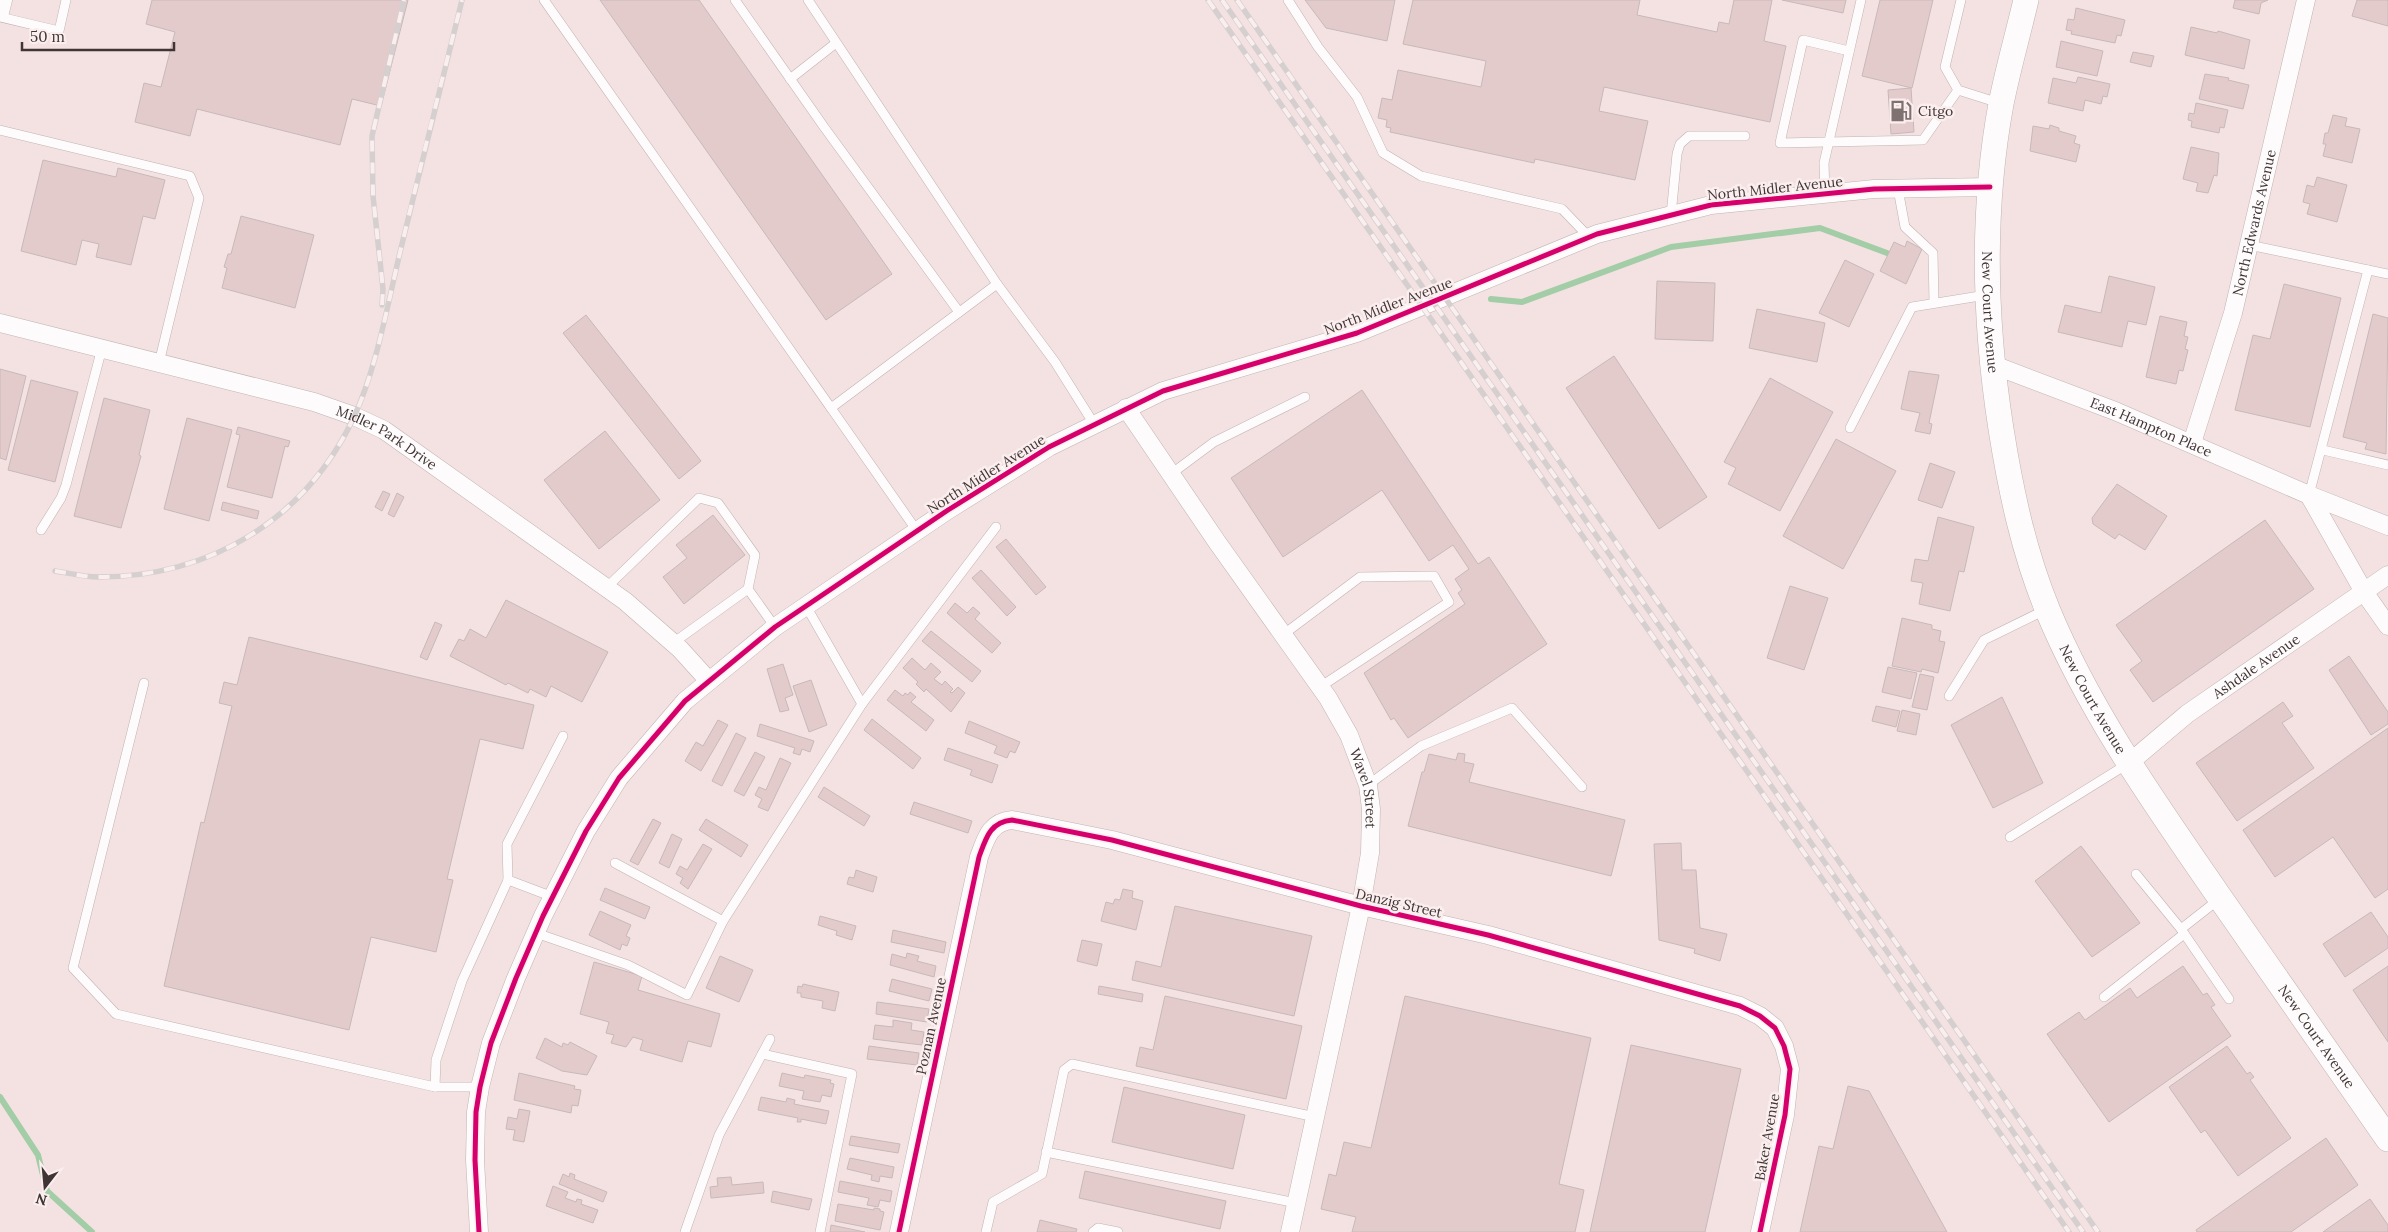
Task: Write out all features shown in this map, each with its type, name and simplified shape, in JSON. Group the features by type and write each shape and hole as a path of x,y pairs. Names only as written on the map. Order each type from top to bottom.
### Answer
{"main road":[{"path":"1990,187 2001,104 2026,0"},
{"name":"New Court Avenue","path":"1990,187 1986,295 1991,364 2010,489 2029,561 2047,609 2097,712 2129,763 2220,898 2388,1139"}],"street":[{"path":"0,12 3,0"},
{"name":"North Edwards Avenue","path":"2192,442 2232,313 2306,0"},
{"name":"North Midler Avenue","path":"479,1232 475,1160 476,1112 480,1087 491,1043 536,933 553,897 586,831 619,778 685,701 775,627 917,531 1049,447 1163,391 1357,333 1589,237 1711,205 1898,189 1990,187"},
{"name":"Midler Park Drive","path":"0,323 314,402 354,416 384,430 624,601 673,643 708,681"},
{"name":"East Hampton Place","path":"1991,364 2115,410 2192,442 2309,495 2388,526"},
{"name":"Wavel Street","path":"1126,408 1320,687 1349,734 1368,785 1371,810 1370,853 1362,906 1290,1232"},
{"path":"2309,495 2364,592 2388,626"},
{"name":"Ashdale Avenue","path":"2129,763 2187,714 2388,576"},
{"name":"Danzig Street","path":"993,828 1002,821 1012,820 1112,840 1362,906 1488,935 1740,1006 1760,1016 1775,1028 1784,1046"},
{"name":"Poznan Avenue","path":"899,1232 979,857 988,833 993,828"},
{"name":"Baker Avenue","path":"1760,1232 1784,1115 1790,1070 1784,1046"}],"lane":[{"path":"0,18 58,31 66,0"},
{"path":"544,0 917,531"},
{"path":"735,0 959,312"},
{"path":"808,0 997,284 1055,362 1094,424"},
{"path":"1288,0 1318,47 1357,97 1382,154 1421,176 1562,209 1589,237"},
{"path":"1825,194 1824,164 1861,0"},
{"path":"1961,0 1945,67 1958,90 2001,104"},
{"path":"1849,51 1803,40 1780,143 1923,140 1958,90"},
{"path":"790,79 836,43"},
{"path":"0,130 190,176 199,198 159,363"},
{"path":"1671,215 1677,154 1680,144 1690,136 1745,136"},
{"path":"1898,189 1905,227 1933,253 1934,303"},
{"path":"2249,245 2388,274"},
{"path":"2309,495 2323,450 2368,270"},
{"path":"831,408 997,284"},
{"path":"1850,428 1912,307 1986,295"},
{"path":"41,530 61,498 66,485 102,348"},
{"path":"1171,474 1214,442 1304,396"},
{"path":"2323,450 2388,465"},
{"path":"606,588 699,498 718,503 755,555 748,589 673,643"},
{"path":"536,933 628,965 686,995 723,921 862,704 996,527"},
{"path":"1284,634 1360,578 1434,576 1449,602 1320,687"},
{"path":"748,589 775,627"},
{"path":"806,606 862,704"},
{"path":"1949,696 1984,640 2047,609"},
{"path":"144,683 73,968 116,1014 436,1087 480,1087"},
{"path":"1368,785 1421,746 1512,708 1582,787"},
{"path":"436,1087 436,1060 462,981 508,880 507,844 563,736"},
{"path":"2010,837 2129,763"},
{"path":"615,863 723,921"},
{"path":"2136,874 2182,931 2229,1000"},
{"path":"508,880 553,897"},
{"path":"2104,997 2220,898"},
{"path":"685,1232 719,1135 770,1039"},
{"path":"762,1054 852,1074 820,1232"},
{"path":"986,1232 993,1202 1042,1174 1064,1070 1072,1064 1315,1117"},
{"path":"1046,1152 1296,1203"},
{"path":"1094,1232 1098,1228 1118,1232"}],"building":[{"path":"152,0 408,0 381,106 352,99 340,145 197,109 190,136 135,122 144,83 161,87 175,32 146,24"},
{"path":"600,0 699,0 892,274 826,320"},
{"path":"1305,0 1395,0 1387,41 1326,28"},
{"path":"1413,0 1640,0 1637,15 1717,32 1719,22 1729,24 1734,0 1772,0 1764,41 1786,46 1770,122 1604,87 1599,111 1648,121 1635,180 1535,159 1534,163 1390,132 1391,128 1386,127 1387,120 1378,118 1382,98 1392,100 1398,70 1481,87 1486,61 1403,44"},
{"path":"1782,0 1846,0 1843,13"},
{"path":"1880,0 1933,0 1912,88 1862,76"},
{"path":"2235,0 2268,0 2261,3 2259,14 2233,8"},
{"path":"2357,0 2388,0 2388,26 2352,16"},
{"path":"2076,8 2125,20 2121,36 2117,35 2115,43 2071,34 2072,31 2066,30 2068,19 2074,20"},
{"path":"2191,27 2217,33 2218,31 2250,40 2244,69 2185,55"},
{"path":"2061,41 2103,51 2097,76 2056,67"},
{"path":"2133,52 2154,56 2151,67 2130,62"},
{"path":"2205,74 2229,78 2228,80 2249,85 2243,109 2199,99"},
{"path":"2078,77 2110,84 2107,97 2103,96 2101,104 2085,100 2083,111 2048,103 2053,78 2076,83"},
{"name":"Citgo","path":"1911,88 1914,132 1891,134 1888,90"},
{"path":"2196,103 2228,110 2224,128 2220,127 2219,133 2191,127 2192,121 2188,120 2189,113 2194,114"},
{"path":"2333,115 2347,118 2345,126 2360,129 2352,163 2323,156 2326,144 2323,144 2325,133 2328,133"},
{"path":"2050,125 2059,128 2059,131 2076,136 2074,143 2080,145 2076,162 2030,151 2033,126 2049,129"},
{"path":"2191,147 2219,153 2217,176 2214,175 2208,193 2196,191 2198,183 2183,179"},
{"path":"43,160 116,177 118,168 165,180 155,219 143,216 131,265 96,257 99,244 82,240 76,265 21,251"},
{"path":"2317,177 2347,185 2337,222 2307,214 2310,204 2303,202 2307,185 2314,187"},
{"path":"241,216 314,235 295,308 222,288 227,268 224,267 228,254 231,254"},
{"path":"1907,241 1922,249 1906,284 1880,271 1894,242 1905,247"},
{"path":"1845,260 1874,274 1849,327 1819,313"},
{"path":"2109,276 2155,287 2146,325 2128,321 2122,347 2058,332 2065,305 2101,313"},
{"path":"1657,281 1715,283 1713,341 1655,339"},
{"path":"2284,284 2341,298 2310,427 2235,410 2253,335 2270,339"},
{"path":"1757,309 1825,323 1817,362 1749,348"},
{"path":"2373,314 2388,318 2386,454 2365,449 2367,443 2343,437"},
{"path":"586,315 701,461 679,479 563,333"},
{"path":"2160,316 2187,322 2184,336 2188,337 2185,349 2188,350 2183,371 2179,370 2176,384 2146,377"},
{"path":"1614,356 1707,497 1659,529 1566,388"},
{"path":"0,369 26,376 6,460 0,458"},
{"path":"1909,371 1939,375 1929,423 1932,424 1930,434 1915,431 1920,413 1901,409"},
{"path":"1770,378 1833,412 1780,511 1728,484 1736,468 1724,462"},
{"path":"31,380 78,392 55,482 8,470"},
{"path":"1362,390 1478,564 1489,557 1547,644 1408,738 1394,718 1391,720 1364,673 1465,604 1458,593 1462,590 1455,579 1469,569 1453,545 1429,561 1382,490 1283,557 1231,478"},
{"path":"104,398 150,410 139,455 141,456 121,528 74,516"},
{"path":"187,418 232,430 209,521 164,509"},
{"path":"238,427 290,441 288,447 285,446 272,498 227,487 240,435 236,434"},
{"path":"605,431 660,500 599,549 544,480"},
{"path":"1836,439 1896,471 1843,569 1783,536"},
{"path":"1930,463 1955,472 1942,508 1918,500"},
{"path":"2117,484 2167,516 2145,550 2119,534 2115,539 2093,524 2092,518"},
{"path":"383,491 390,494 382,511 375,507"},
{"path":"397,493 404,497 394,517 388,514"},
{"path":"223,502 259,511 257,519 221,510"},
{"path":"713,515 745,555 684,604 663,577 687,558 676,545"},
{"path":"1938,517 1974,527 1964,572 1959,571 1950,611 1919,604 1923,583 1911,581 1915,559 1928,561"},
{"path":"2265,520 2314,589 2153,702 2130,670 2142,661 2116,625"},
{"path":"1006,539 1046,587 1036,595 996,547"},
{"path":"981,570 1016,607 1007,616 972,578"},
{"path":"1790,586 1828,598 1804,670 1767,658"},
{"path":"506,600 608,652 582,702 551,686 546,697 530,689 528,693 508,683 506,685 450,656 459,639 464,641 470,629 486,638"},
{"path":"955,603 967,613 973,607 980,613 975,619 1001,643 992,653 947,613"},
{"path":"1902,618 1932,625 1932,629 1941,631 1939,641 1945,642 1938,673 1922,669 1921,672 1892,666"},
{"path":"435,622 442,625 427,660 420,657"},
{"path":"931,631 981,671 972,682 922,641"},
{"path":"249,637 534,705 523,749 480,739 447,879 453,880 436,952 371,937 349,1030 164,986 201,822 204,823 232,706 219,703 224,682 237,685"},
{"path":"2349,656 2388,712 2388,724 2371,735 2329,670"},
{"path":"912,658 925,670 931,663 941,672 934,679 942,685 945,681 953,689 950,692 952,693 958,687 965,693 951,712 926,689 924,692 916,684 918,682 903,668"},
{"path":"783,664 793,695 785,698 789,710 780,712 767,669"},
{"path":"1888,667 1917,673 1911,699 1882,692"},
{"path":"1920,674 1934,677 1927,710 1912,707"},
{"path":"811,680 827,725 809,732 793,686"},
{"path":"895,690 903,696 905,693 908,695 910,692 916,697 911,702 934,720 926,731 887,700"},
{"path":"2002,697 2043,783 1993,808 1951,725"},
{"path":"2283,702 2293,716 2282,723 2314,768 2237,821 2196,763"},
{"path":"1876,706 1900,711 1896,727 1872,721"},
{"path":"1902,710 1920,714 1916,735 1897,731"},
{"path":"872,719 921,758 913,769 864,730"},
{"path":"718,720 728,725 701,771 685,761 696,742 703,746"},
{"path":"969,721 1020,742 1015,753 1010,751 1007,758 994,753 997,746 965,733"},
{"path":"760,724 814,741 810,752 802,749 800,755 793,753 795,748 757,736"},
{"path":"2388,728 2388,889 2375,898 2333,837 2275,877 2243,830"},
{"path":"736,733 746,738 722,786 712,781"},
{"path":"948,748 998,765 992,783 970,775 972,770 944,760"},
{"path":"755,752 765,757 744,796 734,791"},
{"path":"1458,753 1465,754 1464,762 1474,764 1469,782 1625,820 1611,876 1408,826 1422,772 1424,772 1429,754 1456,760"},
{"path":"780,758 791,763 768,811 758,807 762,799 755,795 759,787 766,790"},
{"path":"824,787 870,816 864,826 818,797"},
{"path":"914,802 972,821 968,833 910,814"},
{"path":"653,819 661,823 638,865 630,861"},
{"path":"706,819 748,845 741,857 699,830"},
{"path":"672,834 682,839 669,868 659,863"},
{"path":"1681,843 1682,870 1696,870 1700,928 1727,934 1720,961 1694,953 1695,949 1659,940 1654,844"},
{"path":"703,844 712,849 688,889 680,883 683,878 676,874 680,866 687,870"},
{"path":"2081,846 2140,923 2092,957 2035,881"},
{"path":"856,870 877,877 873,892 847,884 849,877 854,878"},
{"path":"605,888 650,907 645,919 600,900"},
{"path":"1123,889 1133,891 1132,898 1143,901 1136,930 1101,921 1106,902 1113,904 1115,899 1120,900"},
{"path":"1175,906 1312,936 1294,1016 1132,980 1136,961 1161,967"},
{"path":"600,911 631,925 626,936 630,938 627,946 622,944 620,950 589,935"},
{"path":"2371,912 2388,937 2388,948 2345,977 2323,944"},
{"path":"820,916 856,926 852,940 836,935 837,931 818,925"},
{"path":"893,930 946,942 944,953 891,942"},
{"path":"1082,940 1102,944 1097,966 1077,961"},
{"path":"907,953 919,956 917,961 936,966 934,977 890,965 892,954 906,958"},
{"path":"720,956 753,970 739,1002 706,988"},
{"path":"594,962 642,976 638,990 720,1014 711,1047 688,1041 682,1062 640,1050 643,1040 633,1037 626,1047 611,1043 614,1035 606,1033 609,1022 580,1014"},
{"path":"2183,966 2203,995 2207,993 2215,1005 2211,1007 2231,1036 2109,1122 2047,1034 2079,1012 2085,1020 2130,988 2137,998"},
{"path":"2388,966 2388,1042 2353,990"},
{"path":"892,979 932,989 929,1001 889,991"},
{"path":"803,984 839,992 835,1011 822,1008 823,1001 801,997 801,993 797,993 798,986 802,987"},
{"path":"1099,986 1143,994 1142,1002 1098,994"},
{"path":"1165,996 1302,1026 1286,1099 1136,1066 1140,1047 1153,1050"},
{"path":"1405,996 1591,1038 1559,1184 1584,1190 1575,1232 1352,1232 1356,1217 1321,1209 1329,1174 1336,1176 1344,1142 1371,1148"},
{"path":"877,1002 929,1009 927,1022 876,1014"},
{"path":"893,1020 912,1023 911,1030 924,1032 922,1045 873,1039 875,1025 893,1027"},
{"path":"545,1038 562,1047 563,1043 568,1045 570,1042 597,1056 587,1075 562,1071 536,1058"},
{"path":"1631,1045 1741,1069 1705,1232 1590,1232"},
{"path":"869,1046 919,1053 917,1065 867,1059"},
{"path":"2227,1046 2247,1074 2250,1072 2254,1077 2250,1080 2291,1138 2238,1176 2205,1130 2201,1133 2169,1087"},
{"path":"519,1073 575,1086 574,1089 581,1090 578,1106 572,1105 571,1113 514,1100"},
{"path":"782,1073 804,1078 805,1075 831,1080 830,1083 834,1084 831,1097 822,1095 820,1102 802,1099 804,1091 779,1086"},
{"path":"1848,1086 1869,1091 1947,1232 1800,1232 1819,1146 1833,1149"},
{"path":"1124,1087 1245,1115 1233,1169 1112,1142"},
{"path":"761,1097 786,1102 787,1098 795,1100 794,1104 829,1111 826,1124 801,1119 801,1122 797,1122 798,1118 758,1110"},
{"path":"519,1109 530,1111 524,1142 513,1140 515,1130 506,1129 508,1117 517,1119"},
{"path":"851,1136 900,1144 898,1153 849,1145"},
{"path":"2326,1138 2358,1185 2291,1232 2197,1232 2196,1230"},
{"path":"850,1158 894,1167 892,1178 880,1176 879,1182 871,1180 872,1175 847,1169"},
{"path":"1085,1171 1226,1201 1220,1229 1079,1198"},
{"path":"570,1173 575,1175 574,1179 607,1192 603,1202 559,1184 563,1174 569,1177"},
{"path":"731,1177 732,1185 763,1182 764,1193 711,1198 710,1187 718,1186 717,1178"},
{"path":"840,1181 892,1191 890,1202 880,1200 878,1207 867,1205 869,1198 838,1192"},
{"path":"553,1186 568,1192 565,1198 576,1202 577,1199 582,1200 581,1204 598,1210 593,1223 546,1206"},
{"path":"773,1191 812,1199 809,1210 771,1202"},
{"path":"2370,1199 2388,1225 2388,1232 2323,1232"},
{"path":"838,1204 874,1210 874,1208 880,1209 880,1211 884,1212 880,1230 835,1221"},
{"path":"1040,1220 1077,1229 1076,1232 1037,1232"},
{"path":"831,1225 865,1232 830,1232"}],"waterway":[{"path":"1491,299 1522,302 1671,247 1820,228 1887,253"},
{"path":"0,1097 38,1155 47,1191 92,1232"}],"railway":[{"path":"382,305 383,289 373,196 372,136 404,0"},
{"path":"55,571 93,577 139,574 179,566 216,553 250,535 282,512 310,485 334,453 354,417 370,375 462,0"},
{"path":"1208,0 2069,1232"},
{"path":"1222,0 2083,1232"},
{"path":"1237,0 2098,1232"}],"cycle path":[{"path":"479,1232 475,1160 476,1112 480,1087 491,1043 543,916 586,831 619,778 685,701 775,627 948,510 1049,447 1163,391 1357,333 1597,234 1711,205 1874,189 1990,187"},
{"path":"899,1232 979,857 990,832 999,824 1012,820 1112,840 1361,906 1488,935 1740,1006 1760,1016 1775,1028 1784,1046 1790,1069 1785,1115 1760,1232"}],"place":[{"name":"Citgo","path":"1901,111"}]}
